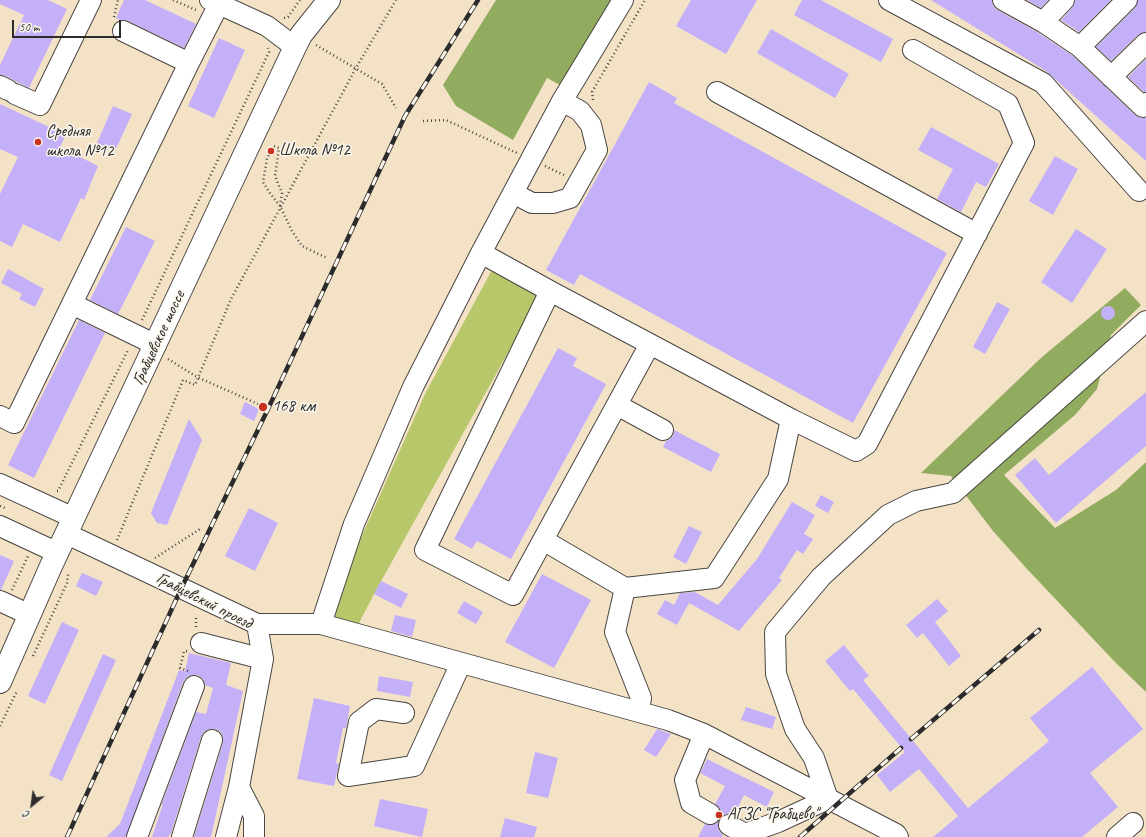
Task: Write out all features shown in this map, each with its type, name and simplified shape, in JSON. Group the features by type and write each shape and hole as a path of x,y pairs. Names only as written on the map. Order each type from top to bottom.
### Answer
{"main road":[{"name":"Грабцевское шоссе","path":"0,682 30,615 64,548 154,349 298,41 329,0"}],"street":[{"path":"8,90 40,105 91,0"},
{"path":"320,624 354,524 413,387 481,253 562,101 623,0"},
{"path":"889,0 1044,82 1144,191"},
{"path":"1004,0 1043,22 1080,47 1143,107 1146,103"},
{"path":"1043,22 1064,0"},
{"path":"1080,47 1127,0"},
{"path":"0,416 14,423 189,63 214,7 267,26 298,41"},
{"path":"123,31 189,63"},
{"path":"1111,77 1146,43"},
{"path":"481,253 791,419 856,451 867,444 1024,143 1008,104 913,50"},
{"path":"717,92 977,234"},
{"path":"513,193 532,203 553,203 570,198 597,150 591,125 580,111 562,101"},
{"path":"550,291 425,550 513,595 650,344"},
{"path":"72,304 135,335 154,349"},
{"path":"828,799 814,758 795,729 776,674 776,632 821,577 888,515 916,501 953,493 1146,320"},
{"path":"617,405 663,430"},
{"path":"543,540 625,588 714,578 778,479 791,419"},
{"path":"0,484 64,548"},
{"path":"0,526 27,550 64,548"},
{"name":"Грабцевский проезд","path":"64,548 257,624 263,659 239,787 226,837"},
{"path":"625,588 615,632 641,698 639,711"},
{"path":"3,602 30,615"},
{"path":"257,624 320,624 668,720 704,734 896,834 898,837"},
{"path":"201,643 263,659"},
{"path":"404,713 376,709 359,722 348,776 414,766 461,663"},
{"path":"137,837 194,686"},
{"path":"704,734 686,780 691,803 710,814"},
{"path":"182,837 212,740"},
{"path":"239,787 254,816 254,837"},
{"path":"729,825 744,834 778,822 828,799"},
{"path":"1117,837 1133,823"}],"path":[{"path":"173,0 214,7"},
{"path":"117,540 183,380 195,386 197,377 231,299 356,68 396,0"},
{"path":"280,19 298,41 320,48 382,84 396,108"},
{"path":"51,488 58,491 135,335 269,52 267,44"},
{"path":"423,121 446,120 579,183"},
{"path":"280,206 282,193 275,176 279,148 273,146 267,159 264,182 269,192 280,206 292,231 302,246 327,258"},
{"path":"154,349 197,377 258,404"},
{"path":"150,561 200,529"},
{"path":"3,602 27,550 64,548"}],"green space":[{"path":"496,0 612,0 560,85 547,78 513,140 456,106 443,85"},
{"path":"493,268 541,293 356,629 330,618 344,576 425,394"},
{"path":"1125,288 1141,305 1111,335 1097,389 1075,415 1004,475 1055,528 1116,490 1146,462 1146,692 1114,661 1028,570 993,531 951,476 921,473 1042,357"}],"building":[{"path":"0,0 48,0 67,9 29,88 0,75 0,65 24,15 0,4"},
{"path":"124,0 145,0 196,24 184,48 128,21 116,18"},
{"path":"691,0 757,0 726,54 676,26"},
{"path":"802,0 821,0 893,39 881,62 794,15"},
{"path":"931,0 992,0 993,6 997,10 1037,32 1073,56 1135,115 1140,118 1146,118 1146,161 1046,71"},
{"path":"1027,0 1048,0 1041,8"},
{"path":"1075,0 1111,0 1079,32 1061,20 1072,8"},
{"path":"1138,0 1146,0 1146,32 1138,35 1111,61 1096,47 1135,8"},
{"path":"771,29 849,74 835,98 757,53"},
{"path":"219,38 245,50 214,118 188,106"},
{"path":"1146,59 1146,92 1144,92 1128,77"},
{"path":"649,82 677,98 674,103 947,253 853,423 580,274 574,285 546,270"},
{"path":"0,104 66,135 60,147 98,166 84,200 81,198 60,242 23,224 12,247 0,241 0,194 18,157 0,149"},
{"path":"113,106 132,114 115,151 97,143"},
{"path":"931,127 999,164 986,187 976,182 961,212 937,199 953,169 918,150"},
{"path":"1055,156 1078,169 1053,215 1029,201"},
{"path":"126,227 155,241 118,314 90,300"},
{"path":"1076,229 1107,249 1072,303 1041,282"},
{"path":"8,269 44,289 35,307 19,299 22,294 1,283"},
{"path":"997,302 1010,309 985,354 973,347"},
{"path":"1105,306 1111,306 1115,310 1115,316 1111,320 1105,320 1101,316 1101,310"},
{"path":"79,320 105,333 34,478 8,465"},
{"path":"558,348 577,358 573,366 606,384 511,559 477,541 472,549 454,539"},
{"path":"1146,392 1146,446 1056,523 1015,475 1035,458 1049,475"},
{"path":"245,402 259,409 254,421 240,414"},
{"path":"189,419 202,440 167,525 157,523 151,513"},
{"path":"674,430 720,454 711,472 663,447 666,441 673,436"},
{"path":"821,495 834,502 828,513 815,506"},
{"path":"792,502 815,515 804,534 813,539 803,554 797,550 779,578 782,580 739,631 689,603 677,625 657,614 665,600 674,605 680,593 695,592 718,605 757,559"},
{"path":"249,508 278,523 255,571 225,556"},
{"path":"689,526 702,532 686,564 673,557"},
{"path":"0,555 14,561 1,590 0,590"},
{"path":"82,573 103,582 96,596 76,586"},
{"path":"542,574 591,600 554,668 505,642"},
{"path":"381,581 408,594 401,608 374,594"},
{"path":"937,599 948,611 935,622 961,656 949,666 923,633 917,638 906,625"},
{"path":"464,601 483,612 476,624 457,613"},
{"path":"395,615 416,620 412,637 391,631"},
{"path":"62,622 79,630 45,704 28,696"},
{"path":"844,645 869,676 863,680 968,808 1049,741 1030,718 1092,667 1143,729 1090,773 1118,807 1082,837 933,837 958,816 919,769 890,792 877,775 905,752 853,689 850,691 825,661"},
{"path":"189,653 231,663 226,685 243,691 211,837 194,837 223,743 221,732 216,729 204,731 201,737 171,833 168,837 152,837 163,804 161,806 196,712 206,714 213,688 205,685 203,679 198,675 193,675 187,677 183,682 126,837 106,837 120,824 179,670 185,671"},
{"path":"103,654 116,660 62,781 49,775"},
{"path":"379,676 413,682 410,697 377,691"},
{"path":"314,698 350,706 346,728 343,728 336,763 339,764 334,786 297,779"},
{"path":"746,707 776,717 772,729 741,720"},
{"path":"657,729 671,734 656,757 644,750"},
{"path":"535,752 558,758 548,798 526,793"},
{"path":"707,759 774,792 767,807 744,795 734,815 728,814 721,818 720,809 715,804 725,786 700,773"},
{"path":"380,799 428,809 422,837 374,826"},
{"path":"505,818 537,827 534,837 500,837"},
{"path":"718,821 719,831 723,835 722,837 698,837 705,824 715,824"}],"railway":[{"path":"67,837 181,589 268,409 405,116 478,0"},
{"path":"911,739 1039,630"},
{"path":"800,837 901,748"}],"place":[{"name":"Средняя школа №12","path":"38,142"},
{"name":"Школа №12","path":"271,151"},
{"name":"168 км","path":"263,407"},
{"name":"АГЗС \"Грабцево\"","path":"719,815"}]}
